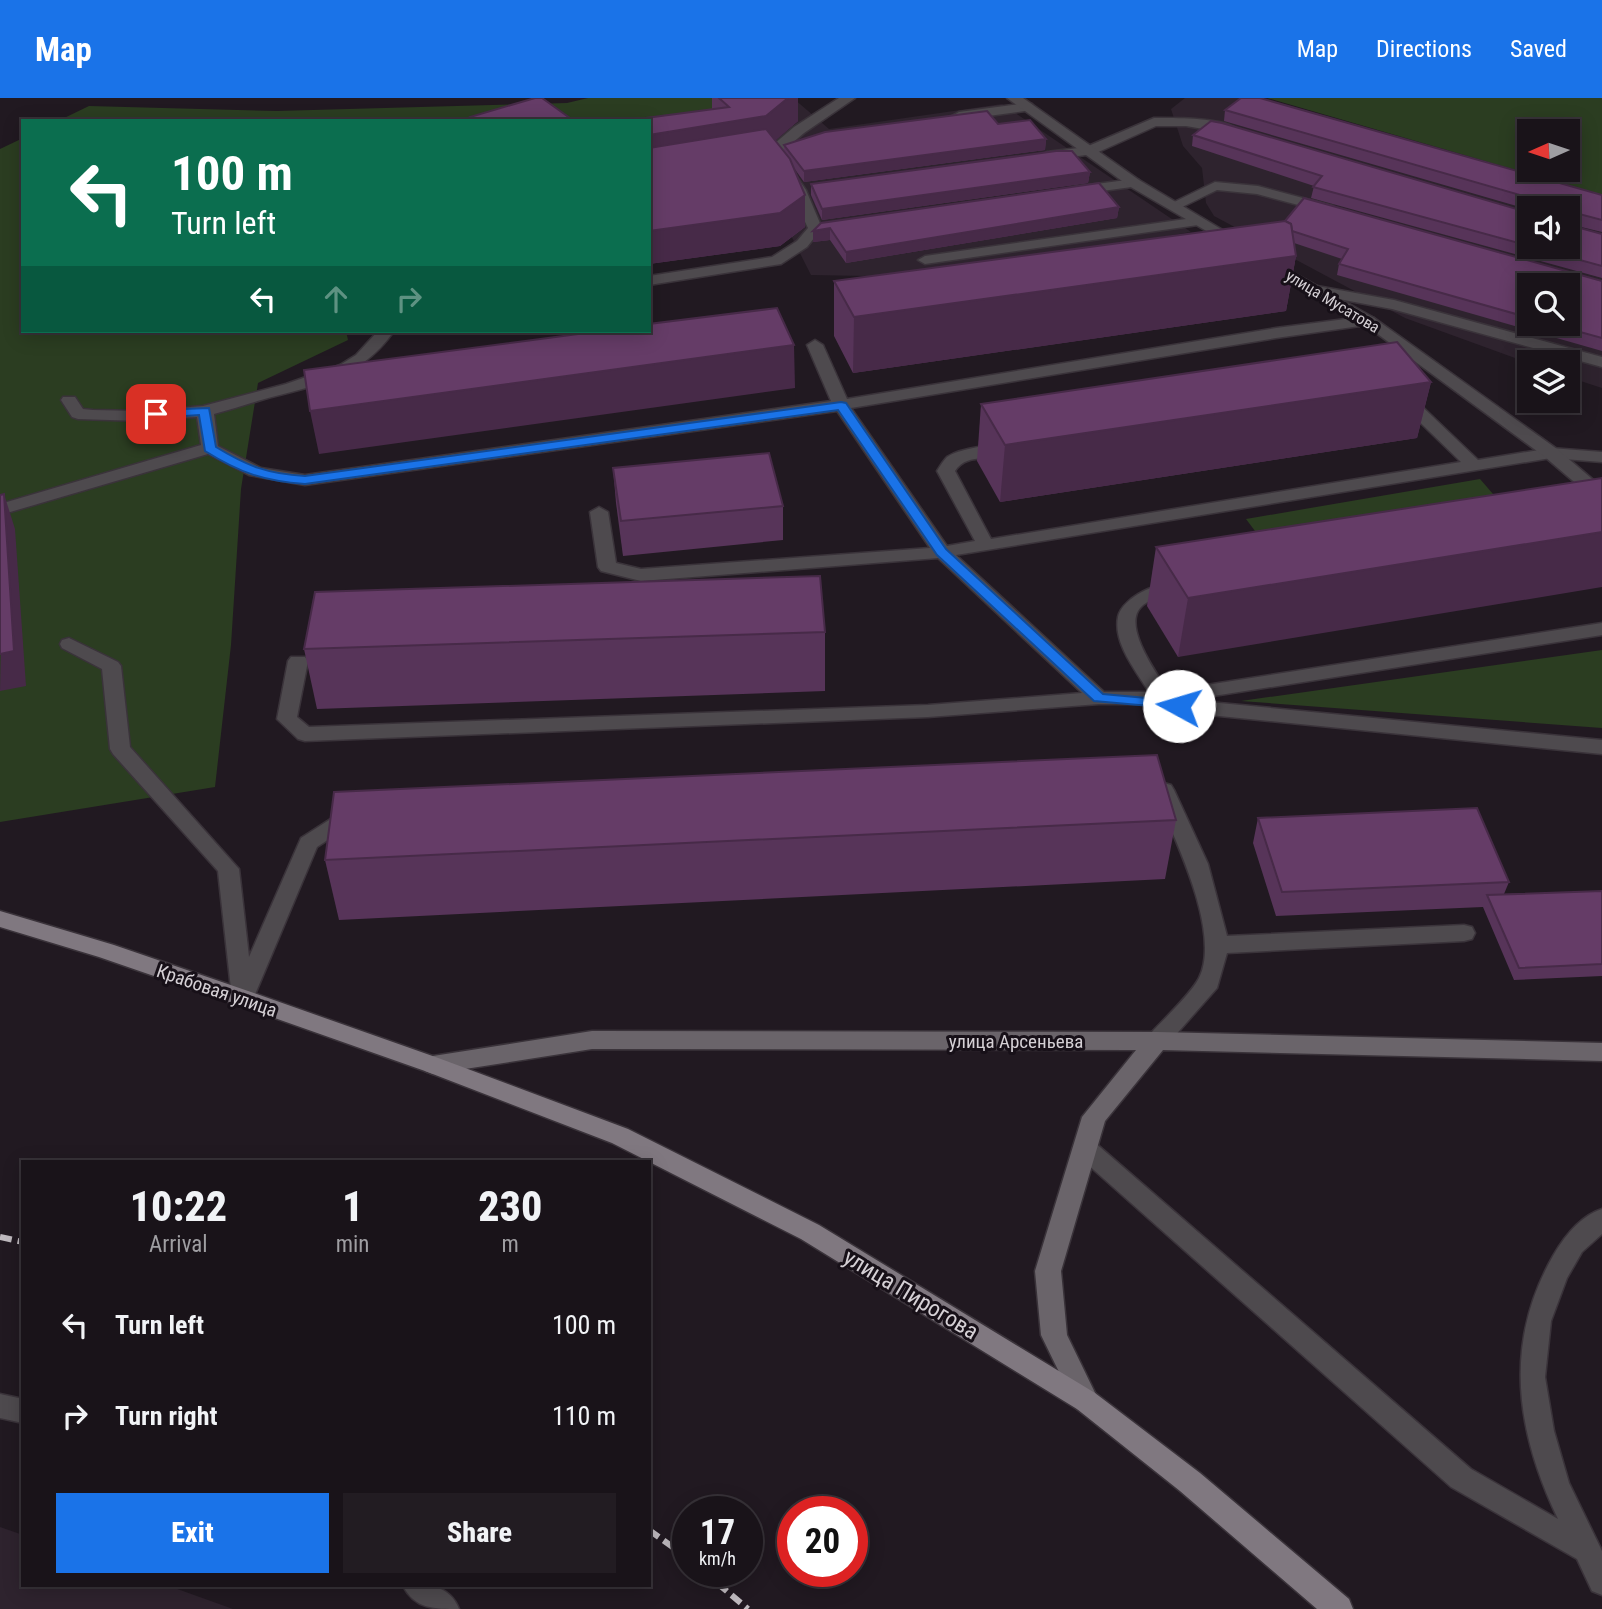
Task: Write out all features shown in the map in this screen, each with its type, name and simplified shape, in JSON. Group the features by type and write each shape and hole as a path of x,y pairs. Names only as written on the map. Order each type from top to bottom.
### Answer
{"main road":[{"name":"Крабовая улица","path":"0,919 106,951 433,1065"},
{"name":"улица Арсеньева","path":"433,1065 592,1040 1157,1041 1602,1052"},
{"path":"1086,1401 1054,1335 1048,1271 1094,1117 1157,1041"},
{"name":"улица Пирогова","path":"433,1065 620,1136 810,1232 1086,1401 1190,1482 1339,1609"}],"street":[{"path":"779,162 799,130 848,98"},
{"path":"945,118 1020,102"},
{"name":"улица Мусатова","path":"1020,102 1133,183 1368,321 1551,453 1592,488 1602,501"},
{"path":"1034,158 1089,151 1154,122 1186,122 1222,127 1249,135"},
{"path":"779,162 811,140"},
{"path":"651,281 776,261 822,227 806,189 779,162 745,158"},
{"path":"1063,192 1133,183"},
{"path":"1173,206 1215,186 1258,190 1349,215"},
{"path":"925,260 1200,221"},
{"path":"1317,291 1394,305 1602,362"},
{"path":"205,411 210,448 234,464 270,478 305,480 841,405 1276,333 1368,321"},
{"path":"69,400 78,414 108,417 205,411 331,377 359,360 385,333"},
{"path":"815,345 841,405 942,552 1099,698 1602,747"},
{"path":"1388,389 1400,394 1475,466"},
{"path":"986,545 946,471 948,464 956,457 1024,446"},
{"path":"0,510 210,448"},
{"path":"599,512 607,567 641,575 942,552 1551,453 1602,457"},
{"path":"1163,698 1129,640 1125,623 1130,608 1147,595 1188,588"},
{"path":"298,662 287,719 305,734 928,711 1099,698 1163,698 1602,629"},
{"path":"69,644 111,666 120,749 228,869 243,998"},
{"path":"1143,776 1157,776 1197,864 1217,945 1209,982 1157,1041"},
{"path":"243,998 308,843 347,818 375,816"},
{"path":"1217,945 1464,933"},
{"path":"1085,1148 1461,1478 1585,1549"},
{"path":"1602,1219 1573,1245 1556,1275 1538,1321 1532,1377 1541,1432 1556,1485 1602,1581"},
{"path":"0,1406 21,1410"},
{"path":"419,1587 446,1609"}],"shaded area":[{"path":"793,98 829,129 1002,104 1191,232 921,277 811,275 769,192 651,142"},
{"path":"1185,98 1250,98 1517,175 1517,182 1543,182 1602,199 1602,388 1580,381 1580,350 1517,350 1517,359 1405,318 1214,216 1206,203 1202,168 1183,146 1171,109"},
{"path":"0,1527 21,1534 21,1587 172,1587 233,1609 0,1609"}],"green space":[{"path":"588,98 787,98 651,121 62,119 89,106 277,111 567,103"},
{"path":"1267,98 1602,98 1602,195 1557,182 1580,182 1580,119 1517,119 1517,170"},
{"path":"21,139 21,333 346,333 348,340 258,383 241,489 231,645 215,787 0,822 0,149"},
{"path":"1480,479 1514,518 1276,559 1246,519"},
{"path":"1602,650 1602,728 1241,701"}],"building":[{"path":"542,98 571,119 472,119 470,117"},
{"path":"719,98 788,98 766,116 651,135 651,119 638,119 729,107"},
{"path":"1241,98 1260,98 1517,171 1517,182 1556,182 1602,195 1602,220 1580,214 1580,196 1524,196 1225,110"},
{"path":"987,111 998,124 1030,120 1046,139 804,171 784,145 825,132"},
{"path":"1211,121 1222,123 1517,209 1517,242 1313,187 1322,176 1193,135"},
{"path":"766,129 790,159 805,195 780,213 651,231 651,148"},
{"path":"1072,151 1090,172 822,209 811,184"},
{"path":"1099,183 1119,207 846,252 830,228 813,231 821,223"},
{"path":"1304,198 1573,273 1517,273 1517,314 1339,264 1348,249 1292,231 1291,224 1285,221"},
{"path":"1285,221 1291,224 1296,256 854,317 834,281"},
{"path":"1580,228 1602,234 1602,266 1576,259 1580,259"},
{"path":"1580,275 1602,281 1602,338 1580,332"},
{"path":"777,308 794,345 310,411 304,370 586,333 651,333 651,324"},
{"path":"1397,342 1431,382 1005,445 981,404"},
{"path":"769,453 783,506 621,521 613,468"},
{"path":"1602,478 1602,532 1188,598 1156,547"},
{"path":"4,494 14,651 0,654 0,495"},
{"path":"820,576 825,632 304,649 315,592"},
{"path":"1157,755 1176,820 325,860 334,792"},
{"path":"1477,808 1509,882 1282,892 1258,818"},
{"path":"1602,891 1602,964 1519,968 1487,895"}],"railway":[{"path":"0,1237 21,1242"},
{"path":"651,1531 672,1547"},
{"path":"722,1587 748,1609"}],"route":[{"path":"156,414 205,411 210,448 234,464 270,478 305,480 841,405 942,552 1099,698 1179,706"}]}
